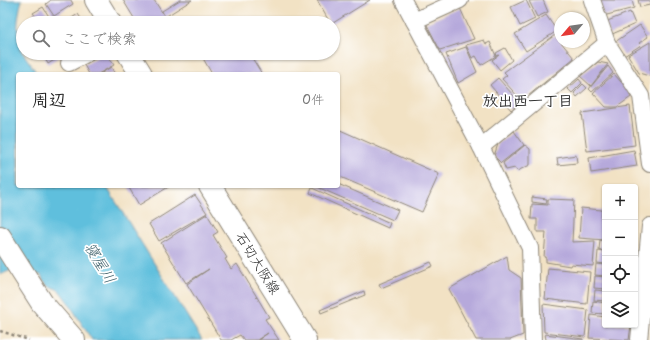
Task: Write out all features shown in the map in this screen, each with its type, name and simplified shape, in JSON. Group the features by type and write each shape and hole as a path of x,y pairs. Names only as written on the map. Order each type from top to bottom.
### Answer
{"main road":[{"path":"96,0 106,16"},
{"path":"132,60 140,72"},
{"name":"石切大阪線","path":"211,188 305,340"},
{"path":"0,237 49,312 74,340"}],"street":[{"path":"403,0 481,147 530,248 534,340"},
{"path":"414,21 460,0"},
{"path":"592,0 607,43 646,93 650,164"},
{"path":"481,147 607,43"},
{"path":"69,63 75,60"},
{"path":"639,340 650,226"}],"path":[{"path":"0,331 29,340"}],"water":[{"name":"寝屋川","path":"0,0 22,0 19,16 16,16 16,60 28,60 36,72 16,72 16,188 107,188 202,340 92,340 59,290 47,285 40,274 37,276 11,270 0,275"}],"building":[{"path":"51,0 71,0 73,4 54,16 46,4"},
{"path":"123,0 154,0 164,16 133,16"},
{"path":"180,0 192,0 167,16 164,16 162,11"},
{"path":"317,0 370,0 340,19 340,16 326,16"},
{"path":"526,0 535,19 520,26 511,7"},
{"path":"543,0 548,12 537,17 529,1"},
{"path":"599,0 632,0 634,8 603,16"},
{"path":"638,0 650,0 650,5 640,7"},
{"path":"43,7 49,16 35,16 33,13"},
{"path":"460,8 474,39 440,50 426,23"},
{"path":"630,12 635,24 610,35 605,22"},
{"path":"546,15 554,27 554,33 526,51 515,34"},
{"path":"640,25 648,37 639,43 641,45 624,56 615,42"},
{"path":"554,36 554,48 566,48 574,58 522,101 502,79 507,75 504,72"},
{"path":"484,40 486,44 490,42 496,56 481,65 476,56 472,58 466,45"},
{"path":"650,42 649,76 639,73 628,55"},
{"path":"466,47 477,72 458,83 446,54"},
{"path":"505,48 512,60 500,70 492,60 499,55 497,56 496,53"},
{"path":"46,60 54,60 48,64"},
{"path":"92,60 111,60 114,65 102,72 88,72 84,65"},
{"path":"204,60 253,60 261,72 211,72"},
{"path":"598,62 608,64 591,86 580,76"},
{"path":"608,66 613,73 592,92 589,89"},
{"path":"111,67 114,72 103,72"},
{"path":"614,74 629,91 631,97 617,107 606,107 593,93"},
{"path":"498,78 520,103 511,110 490,85"},
{"path":"579,79 582,83 572,93 568,89"},
{"path":"583,84 587,88 577,97 574,93"},
{"path":"630,106 635,145 587,151 582,113"},
{"path":"340,130 439,174 422,212 340,177"},
{"path":"514,131 524,145 501,163 494,156 498,144"},
{"path":"525,145 530,149 530,165 517,171 515,168 506,170 503,163"},
{"path":"634,150 637,166 591,173 589,158"},
{"path":"576,155 577,163 558,165 557,158"},
{"path":"340,185 398,210 393,220 320,188 340,188"},
{"path":"129,188 167,188 139,205"},
{"path":"312,188 390,223 388,228 310,193"},
{"path":"195,195 207,213 159,241 149,224"},
{"path":"532,197 547,199 546,204 532,202"},
{"path":"548,199 574,200 572,242 595,241 593,266 571,264 570,266 546,262 546,258 544,257 546,232 537,232 537,219 531,219 532,204 548,205"},
{"path":"581,208 602,210 602,240 579,238"},
{"path":"207,214 218,232 213,235 227,258 225,259 231,269 237,264 269,317 265,319 279,340 258,340 268,333 257,340 244,340 240,335 231,340 221,340 187,284 209,269 186,283 161,243"},
{"path":"600,240 602,240 602,250 599,250"},
{"path":"598,251 602,252 602,264 597,263"},
{"path":"507,256 509,270 521,278 523,335 510,340 476,340 449,289"},
{"path":"431,262 433,266 381,288 379,284"},
{"path":"596,264 602,265 602,276 595,275"},
{"path":"548,268 590,272 587,304 545,299"},
{"path":"595,276 602,277 602,289 594,288"},
{"path":"595,290 602,291 602,301 594,300"},
{"path":"364,291 365,295 321,313 320,310"},
{"path":"593,301 602,302 602,314 592,313"},
{"path":"543,304 588,310 585,337 544,332"},
{"path":"591,315 602,317 602,328 631,328 629,340 589,338"},
{"path":"545,334 583,339 583,340 546,340"}],"district":[{"name":"放出西一丁目","path":"528,101"}]}
